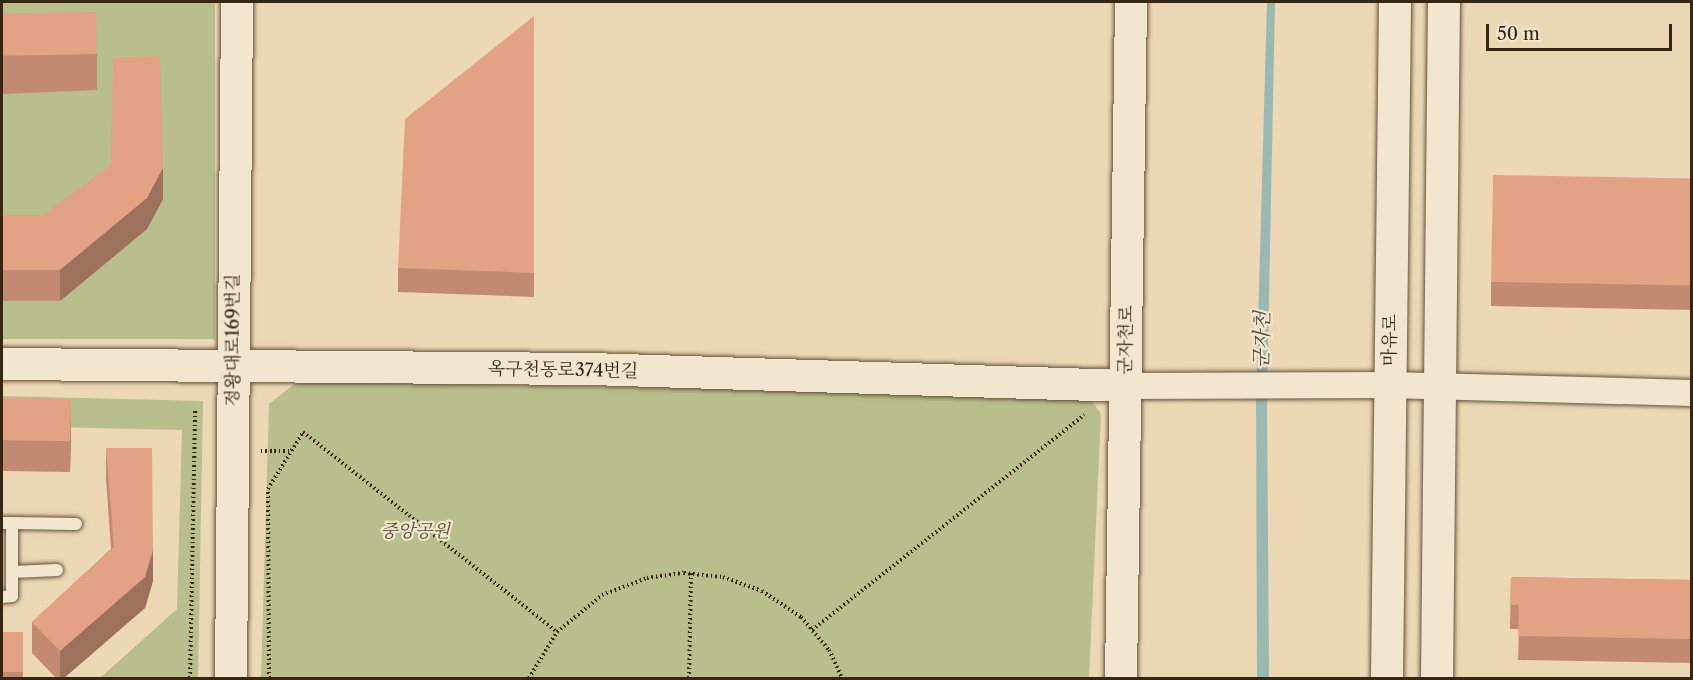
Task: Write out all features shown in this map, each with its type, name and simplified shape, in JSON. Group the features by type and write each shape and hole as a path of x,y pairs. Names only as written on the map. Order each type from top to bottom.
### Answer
{"street":[{"name":"정왕대로169번길","path":"231,678 237,2"},
{"name":"군자천로","path":"1121,678 1131,2"},
{"name":"마유로","path":"1387,678 1395,2"},
{"path":"1437,678 1444,2"},
{"name":"옥구천동로374번길","path":"2,364 591,369 1125,386"},
{"path":"1125,386 1389,385 1692,393"}],"lane":[{"path":"2,597 12,596 7,523 76,524"},
{"path":"12,572 57,570"}],"path":[{"path":"190,678 195,410"},
{"path":"812,630 1084,415"},
{"path":"269,678 268,489 303,432 557,632"},
{"path":"689,678 691,573"},
{"path":"529,678 557,632 602,595 647,578 691,573 723,577 762,591 801,617 829,650 842,678"}],"green space":[{"path":"2,2 215,2 215,339 2,339"},
{"name":"중앙공원","path":"297,382 1086,393 1101,414 1089,678 261,678 269,404"},
{"path":"2,396 203,401 198,678 100,678 177,609 182,430 2,426"}],"water":[{"name":"군자천","path":"1267,2 1275,2 1267,396 1269,678 1257,678 1256,396"}],"building":[{"path":"96,12 97,54 3,56 2,14"},
{"path":"534,16 534,273 398,268 405,119"},
{"path":"160,56 163,168 147,198 60,270 2,270 2,215 43,215 111,165 113,58"},
{"path":"1493,175 1692,178 1690,285 1491,282"},
{"path":"2,398 71,399 70,441 2,440"},
{"path":"106,448 152,448 153,550 145,577 60,651 32,622 114,547"},
{"path":"1511,577 1692,580 1692,639 1518,636 1519,605 1510,605"},
{"path":"2,632 23,632 23,672 2,672"}]}
